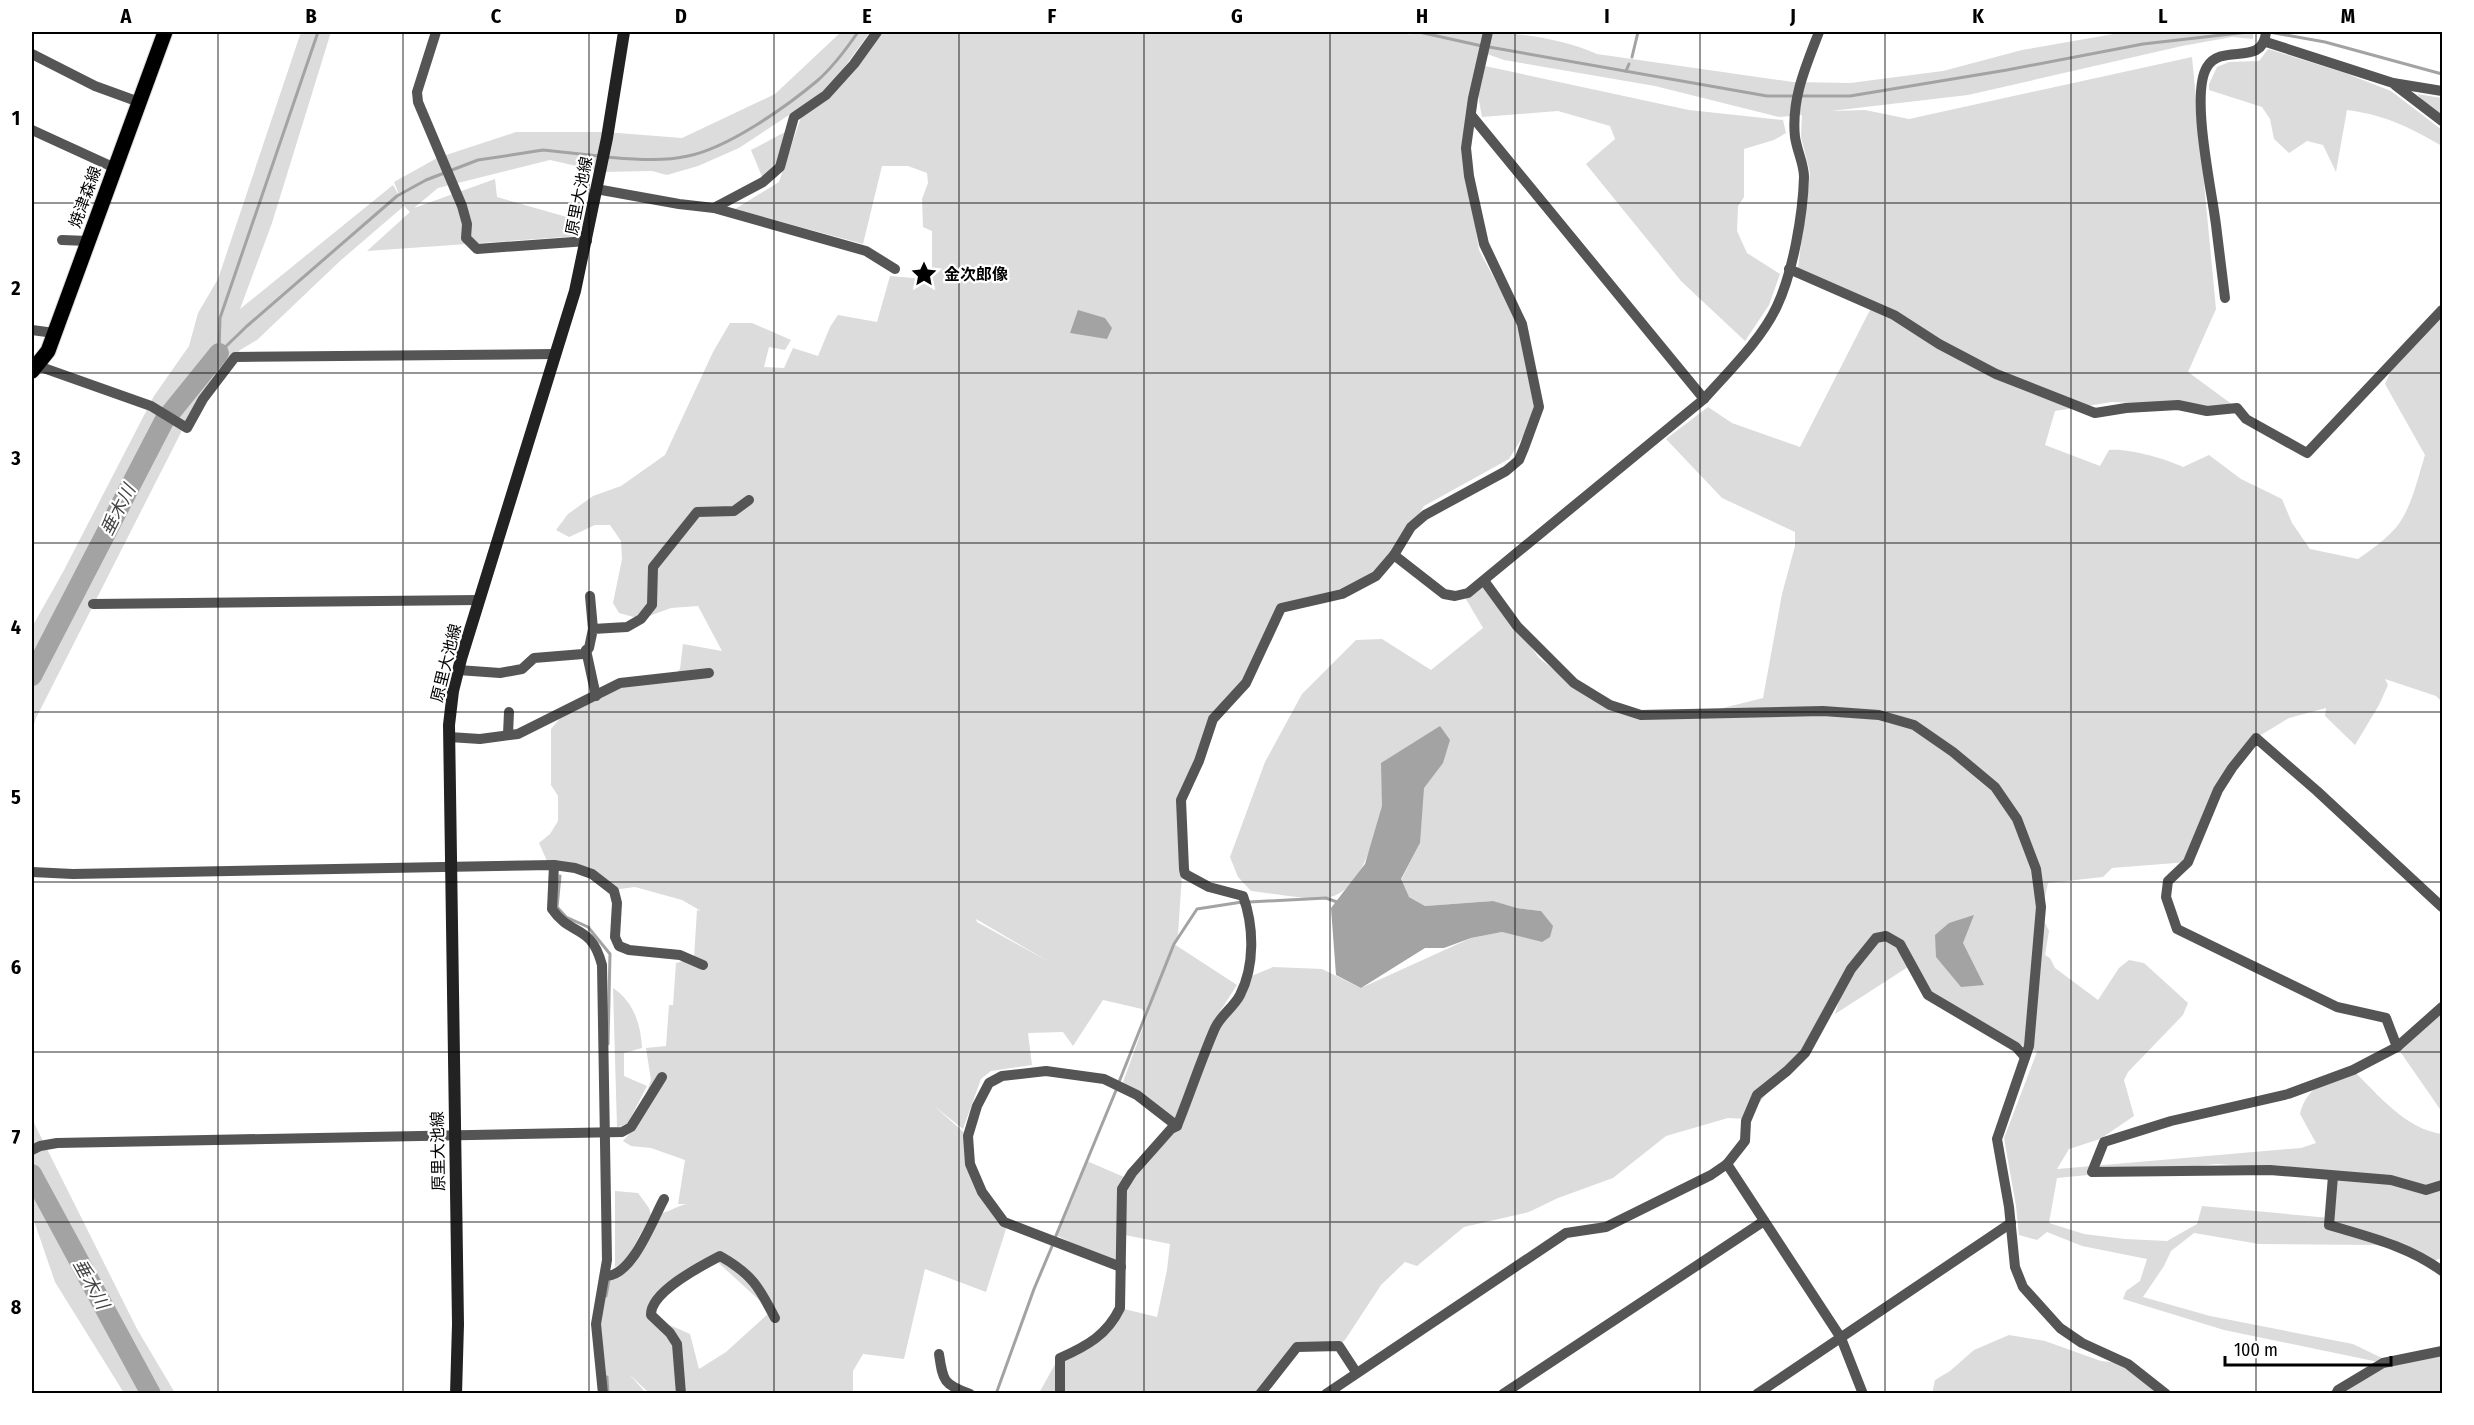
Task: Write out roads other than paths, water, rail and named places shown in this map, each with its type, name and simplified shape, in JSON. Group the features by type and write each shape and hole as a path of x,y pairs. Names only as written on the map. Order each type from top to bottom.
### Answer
{"main road":[{"name":"焼津森線","path":"35,369 48,351 165,32"},
{"name":"原里大池線","path":"456,1394 459,1324 454,1137 449,737 453,691 556,354 587,241 624,32"}],"street":[{"path":"436,32 417,92 418,102 454,184 467,224 466,238 477,249 587,241"},
{"path":"714,208 763,182 780,167 794,117 826,95 854,64 877,32"},
{"path":"1394,555 1444,594 1455,596 1468,593 1485,582 1704,399 1736,364 1777,306 1789,269 1802,211 1804,173 1795,137 1797,89 1819,32"},
{"path":"1060,1394 1060,1358 1083,1348 1112,1325 1120,1308 1122,1189 1132,1173 1171,1129 1177,1126 1216,1025 1240,995 1248,974 1252,952 1243,896 1209,887 1185,874 1184,868 1181,800 1199,761 1213,719 1246,683 1281,608 1342,594 1376,576 1394,555 1411,527 1425,515 1506,471 1519,460 1539,407 1522,324 1484,244 1475,206 1466,148 1487,33"},
{"path":"2225,298 2203,137 2201,86 2206,67 2217,56 2258,50 2266,37 2393,83 2442,91"},
{"path":"32,54 95,86 139,102"},
{"path":"2393,83 2442,122"},
{"path":"1471,115 1704,399"},
{"path":"32,130 115,168"},
{"path":"596,189 714,208 866,251 896,269"},
{"path":"62,240 88,241"},
{"path":"1789,269 1894,315 1939,344 1996,374 2078,408 2095,413 2126,408 2178,405 2207,411 2237,408 2246,419 2307,453 2442,310"},
{"path":"32,330 54,333"},
{"path":"35,369 151,406 187,428 203,399 235,357 556,354"},
{"path":"593,629 627,627 640,619 652,604 653,567 697,512 735,511 749,500"},
{"path":"1485,582 1517,626 1574,683 1610,705 1641,715 1823,711 1879,716 1914,726 1953,752 1995,787 2018,819 2036,869 2041,907 2029,1046 1997,1139 2011,1223 2015,1267 2023,1287 2060,1328 2082,1343 2128,1364 2166,1394"},
{"path":"458,670 500,673 522,669 534,658 583,654 593,629 590,596"},
{"path":"93,604 479,600"},
{"path":"586,650 596,696"},
{"path":"449,737 480,739 518,734 620,683 709,673"},
{"path":"508,712 508,734"},
{"path":"2397,1047 2386,1018 2337,1007 2177,929 2166,897 2168,880 2188,862 2218,790 2256,738 2318,791 2442,907"},
{"path":"555,865 552,909 565,923 584,933 593,942 602,965 607,1260 596,1324 603,1394"},
{"path":"32,872 73,874 555,865 575,868 592,874 614,891 617,903 615,937 619,946 629,951 680,955 703,965"},
{"path":"1326,1394 1566,1233 1606,1227 1711,1175 1727,1164 1745,1141 1746,1121 1757,1095 1805,1053 1847,976 1876,938 1886,936 1900,944 1928,995 2016,1047 2025,1057"},
{"path":"2442,1007 2397,1047 2352,1070 2288,1094 2171,1121 2104,1142 2092,1172 2270,1170 2391,1180 2426,1190 2442,1185"},
{"path":"1121,1267 1004,1222 982,1192 970,1164 968,1136 977,1106 989,1083 1002,1076 1046,1071 1104,1079 1137,1095 1177,1126"},
{"path":"36,1148 57,1143 605,1134 622,1132 631,1126 662,1077"},
{"path":"1727,1164 1841,1338 1863,1394"},
{"path":"2334,1176 2329,1225 2395,1244 2427,1260 2442,1271"},
{"path":"604,1276 620,1273 631,1261 663,1199"},
{"path":"1503,1394 1764,1221"},
{"path":"1757,1394 2011,1223"},
{"path":"681,1394 677,1344 670,1333 651,1315 651,1308 658,1298 692,1272 720,1256 736,1265 757,1284 775,1318"},
{"path":"1260,1394 1297,1347 1339,1346 1356,1372"},
{"path":"2336,1394 2338,1390 2383,1363 2427,1352 2442,1351"},
{"path":"939,1354 943,1378 949,1386 970,1394"}],"waterway":[{"path":"219,352 220,318 318,32"},
{"path":"606,157 668,159 704,152 721,145 773,114 817,81 839,58 858,32"},
{"path":"1419,32 1482,46"},
{"path":"1632,57 1638,32"},
{"path":"1489,47 1767,96 1850,96 2007,70 2143,44 2248,32"},
{"path":"2269,32 2325,42 2442,74"},
{"path":"1626,71 1629,64"},
{"path":"219,353 397,196 426,180 478,160 543,150 599,156"},
{"name":"垂木川","path":"32,676 164,421 219,353"},
{"path":"560,876 557,907 566,917 588,927 610,954 608,1044"},
{"path":"1249,902 1326,898 1337,902"},
{"path":"1119,1082 1174,944 1197,909 1242,902"},
{"path":"1055,1238 1117,1088"},
{"name":"垂木川","path":"32,1174 151,1394"},
{"path":"996,1394 1053,1244"},
{"path":"606,1296 609,1280"},
{"path":"607,1377 608,1394"}],"place":[{"name":"金次郎像","path":"924,274"}]}
